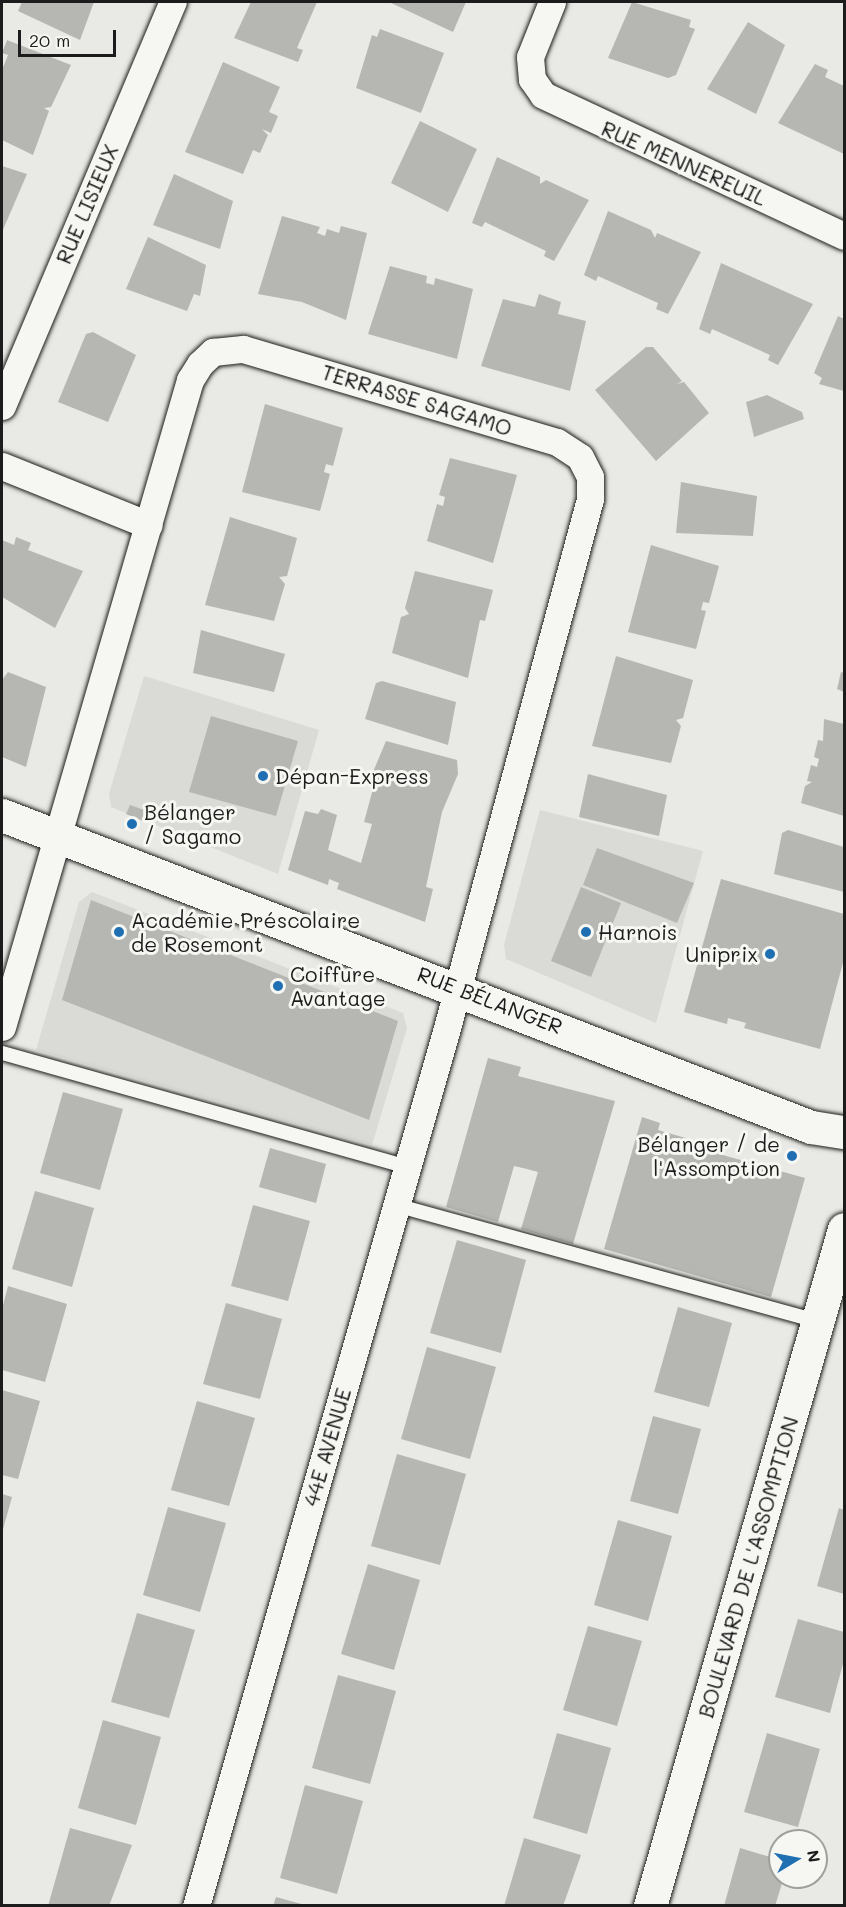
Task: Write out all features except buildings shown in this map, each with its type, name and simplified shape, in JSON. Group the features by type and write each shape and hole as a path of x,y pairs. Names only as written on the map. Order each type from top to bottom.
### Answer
{"street":[{"name":"RUE LISIEUX","path":"2,406 173,2"},
{"name":"RUE MENNEREUIL","path":"552,2 533,46 532,79 543,95 571,112 844,236"},
{"name":"TERRASSE SAGAMO","path":"3,1013 60,838 190,380 213,352 228,348 558,442 586,466 590,499 459,988"},
{"path":"2,466 149,525"},
{"name":"RUE BÉLANGER","path":"2,815 459,988 811,1127 844,1132"},
{"name":"44E AVENUE","path":"195,1905 459,988"},
{"name":"BOULEVARD DE L'ASSOMPTION","path":"650,1905 844,1229"}],"lane":[{"path":"2,1053 407,1167"},
{"path":"396,1205 819,1321"}],"shaded area":[{"path":"144,676 319,730 278,874 111,807 109,794"},
{"path":"540,810 703,851 656,1023 506,959 504,945"},
{"path":"92,892 403,1013 407,1028 372,1145 36,1050 79,902"}],"place":[{"name":"Dépan-Express","path":"263,776"},
{"name":"Bélanger / Sagamo","path":"132,824"},
{"name":"Académie Préscolaire de Rosemont","path":"119,932"},
{"name":"Harnois","path":"586,932"},
{"name":"Uniprix","path":"770,954"},
{"name":"Coiffure Avantage","path":"278,986"},
{"name":"Bélanger / de l'Assomption","path":"792,1156"}]}
